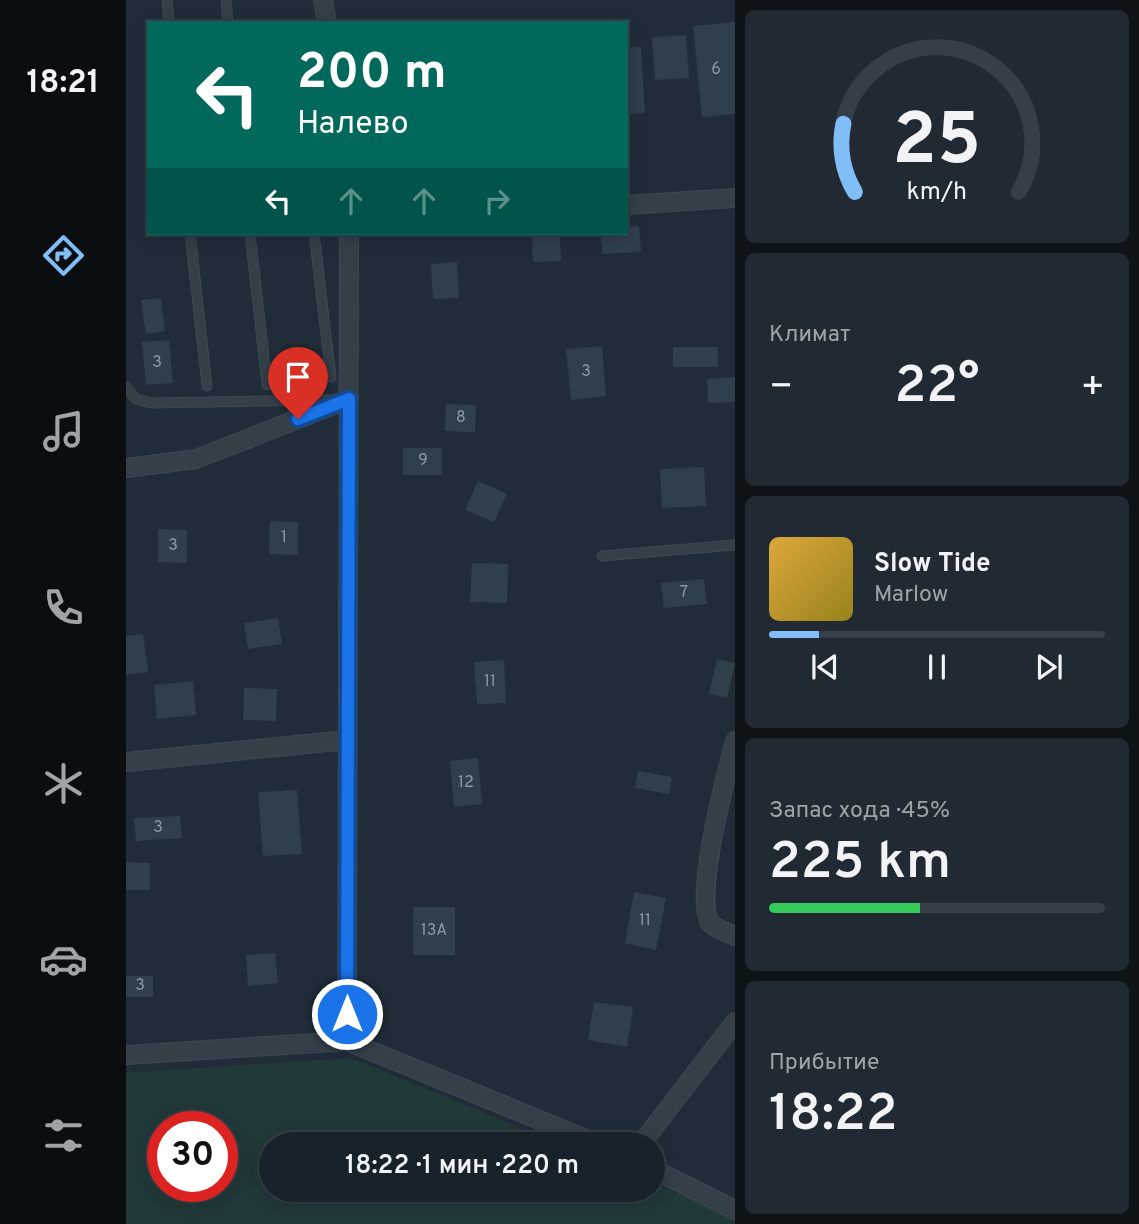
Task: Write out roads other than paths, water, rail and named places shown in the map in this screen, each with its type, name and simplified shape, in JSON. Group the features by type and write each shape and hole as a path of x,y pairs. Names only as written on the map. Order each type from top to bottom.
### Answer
{"street":[{"path":"323,0 327,21"},
{"path":"628,205 735,198"},
{"path":"347,1041 349,235"},
{"path":"126,468 196,458 349,399"},
{"path":"126,762 347,740"},
{"path":"735,741 708,862 705,905 706,916 712,925 735,936"},
{"path":"650,1132 735,1022"},
{"path":"126,1055 347,1041 569,1132"},
{"path":"665,1175 735,1210"}],"lane":[{"path":"167,0 169,21"},
{"path":"226,0 228,21"},
{"path":"190,235 207,386"},
{"path":"250,235 267,385"},
{"path":"314,235 331,377"},
{"path":"126,387 136,399 151,403 349,399"},
{"path":"602,556 735,545"}]}
